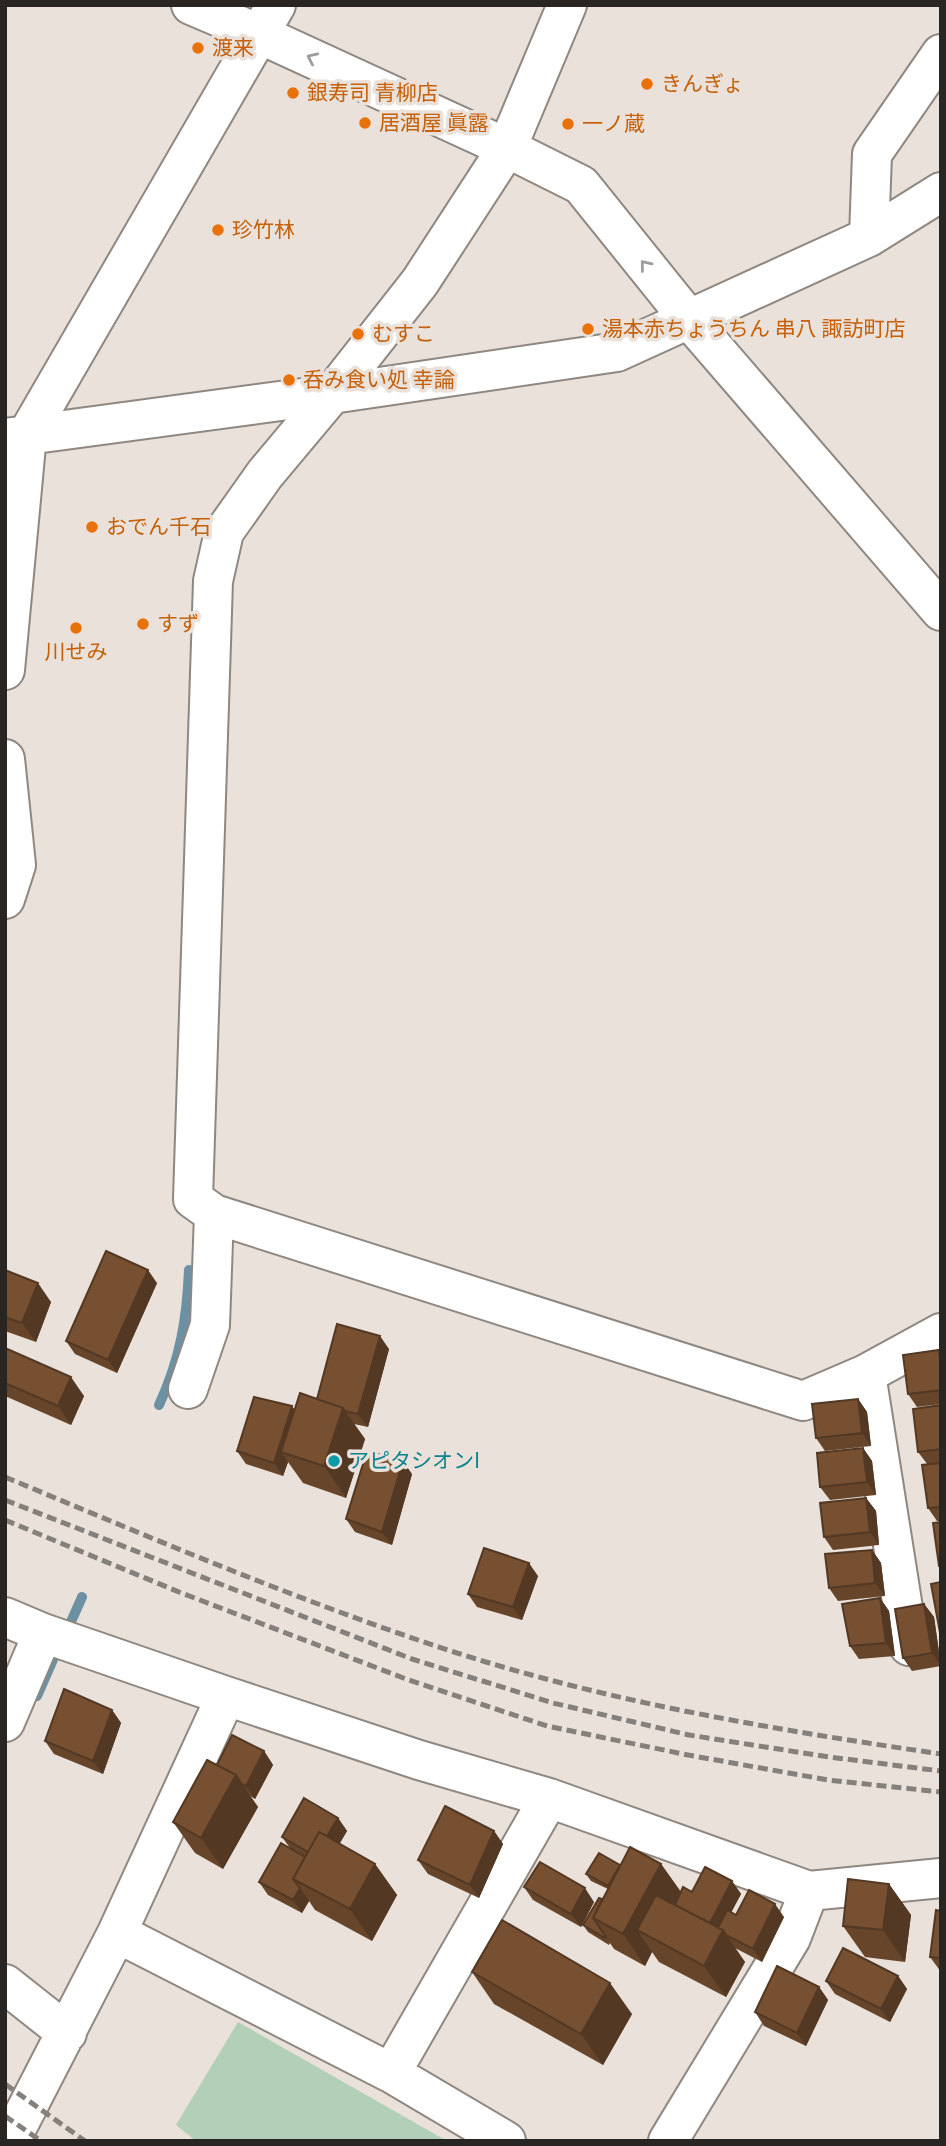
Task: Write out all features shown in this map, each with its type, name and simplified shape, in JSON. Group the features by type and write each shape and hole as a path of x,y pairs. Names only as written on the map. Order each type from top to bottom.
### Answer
{"street":[{"path":"191,5 268,20 581,185 688,318 941,611"},
{"path":"567,5 507,148 419,282 332,394 265,474 224,532 213,581 192,1199 214,1214 803,1401 866,1374 941,1333"},
{"path":"5,670 16,437 268,20"},
{"path":"869,237 872,154 941,54"},
{"path":"16,437 617,352 869,237 941,192"},
{"path":"5,759 16,866 5,899"},
{"path":"188,1389 210,1325 214,1214"},
{"path":"866,1374 909,1646"},
{"path":"5,1618 419,1760 549,1798 809,1891 941,1878"},
{"path":"5,1722 43,1633"},
{"path":"10,2141 117,1933 226,1696"},
{"path":"391,2073 549,1798"},
{"path":"668,2141 791,1938 809,1891"},
{"path":"117,1933 391,2073 506,2141"},
{"path":"5,1984 67,2033"}],"green space":[{"path":"238,2022 447,2141 196,2141 176,2125"}],"building":[{"path":"106,1251 148,1270 108,1360 66,1341"},
{"path":"5,1270 38,1283 22,1323 5,1317"},
{"path":"337,1324 380,1336 358,1414 317,1399"},
{"path":"5,1348 71,1377 58,1406 5,1383"},
{"path":"939,1350 941,1390 908,1394 903,1355"},
{"path":"300,1393 343,1408 324,1466 281,1452"},
{"path":"254,1397 292,1406 274,1463 237,1451"},
{"path":"858,1399 862,1433 816,1438 812,1404"},
{"path":"941,1405 941,1449 918,1452 913,1409"},
{"path":"863,1448 867,1482 820,1487 817,1453"},
{"path":"367,1451 403,1461 382,1532 346,1519"},
{"path":"941,1463 941,1507 928,1508 922,1465"},
{"path":"866,1498 870,1532 824,1537 820,1503"},
{"path":"941,1522 941,1566 939,1566 933,1523"},
{"path":"484,1548 529,1563 513,1607 468,1594"},
{"path":"872,1550 875,1583 829,1588 825,1554"},
{"path":"941,1582 941,1638 931,1584"},
{"path":"880,1598 886,1643 850,1646 842,1604"},
{"path":"924,1604 932,1653 903,1658 895,1609"},
{"path":"64,1689 112,1710 93,1761 45,1741"},
{"path":"232,1735 264,1751 246,1786 236,1775 217,1765"},
{"path":"207,1760 236,1775 201,1838 173,1822"},
{"path":"304,1798 338,1818 327,1836 319,1832 308,1852 282,1837"},
{"path":"445,1806 494,1831 470,1885 418,1860"},
{"path":"319,1832 375,1864 350,1909 293,1879"},
{"path":"281,1843 305,1857 293,1879 300,1888 293,1900 259,1882"},
{"path":"630,1847 661,1864 623,1934 593,1918"},
{"path":"599,1853 620,1865 608,1886 586,1874"},
{"path":"540,1862 585,1888 571,1914 524,1887"},
{"path":"705,1867 732,1881 710,1923 675,1905 683,1887 692,1892"},
{"path":"848,1879 889,1884 883,1930 843,1926"},
{"path":"749,1890 775,1904 753,1949 718,1928 727,1910 736,1915"},
{"path":"656,1895 723,1930 704,1966 637,1930"},
{"path":"599,1898 602,1899 593,1918 605,1938 583,1925"},
{"path":"936,1910 941,1911 941,1958 930,1957"},
{"path":"502,1920 610,1983 581,2034 472,1972"},
{"path":"843,1948 898,1976 881,2009 826,1981"},
{"path":"777,1966 819,1987 797,2033 755,2012"}],"waterway":[{"path":"159,1405 181,1339 189,1270"},
{"path":"66,1633 82,1597"},
{"path":"37,1696 59,1646"}],"railway":[{"path":"5,1477 284,1591 397,1633 514,1670 695,1713 941,1754"},
{"path":"5,1500 412,1659 553,1703 689,1735 941,1771"},
{"path":"5,1520 179,1592 406,1679 547,1726 828,1780 941,1792"},
{"path":"5,2084 85,2141"},
{"path":"5,2116 41,2141"}],"place":[{"name":"渡来","path":"198,48"},
{"name":"きんぎょ","path":"647,84"},
{"name":"銀寿司 青柳店","path":"293,93"},
{"name":"居酒屋 眞露","path":"365,123"},
{"name":"一ノ蔵","path":"568,124"},
{"name":"珍竹林","path":"218,230"},
{"name":"湯本赤ちょうちん 串八 諏訪町店","path":"588,329"},
{"name":"むすこ","path":"358,334"},
{"name":"呑み食い処 幸論","path":"289,380"},
{"name":"おでん千石","path":"92,527"},
{"name":"すず","path":"143,624"},
{"name":"川せみ","path":"76,628"},
{"name":"アピタシオンI","path":"334,1461"}]}
